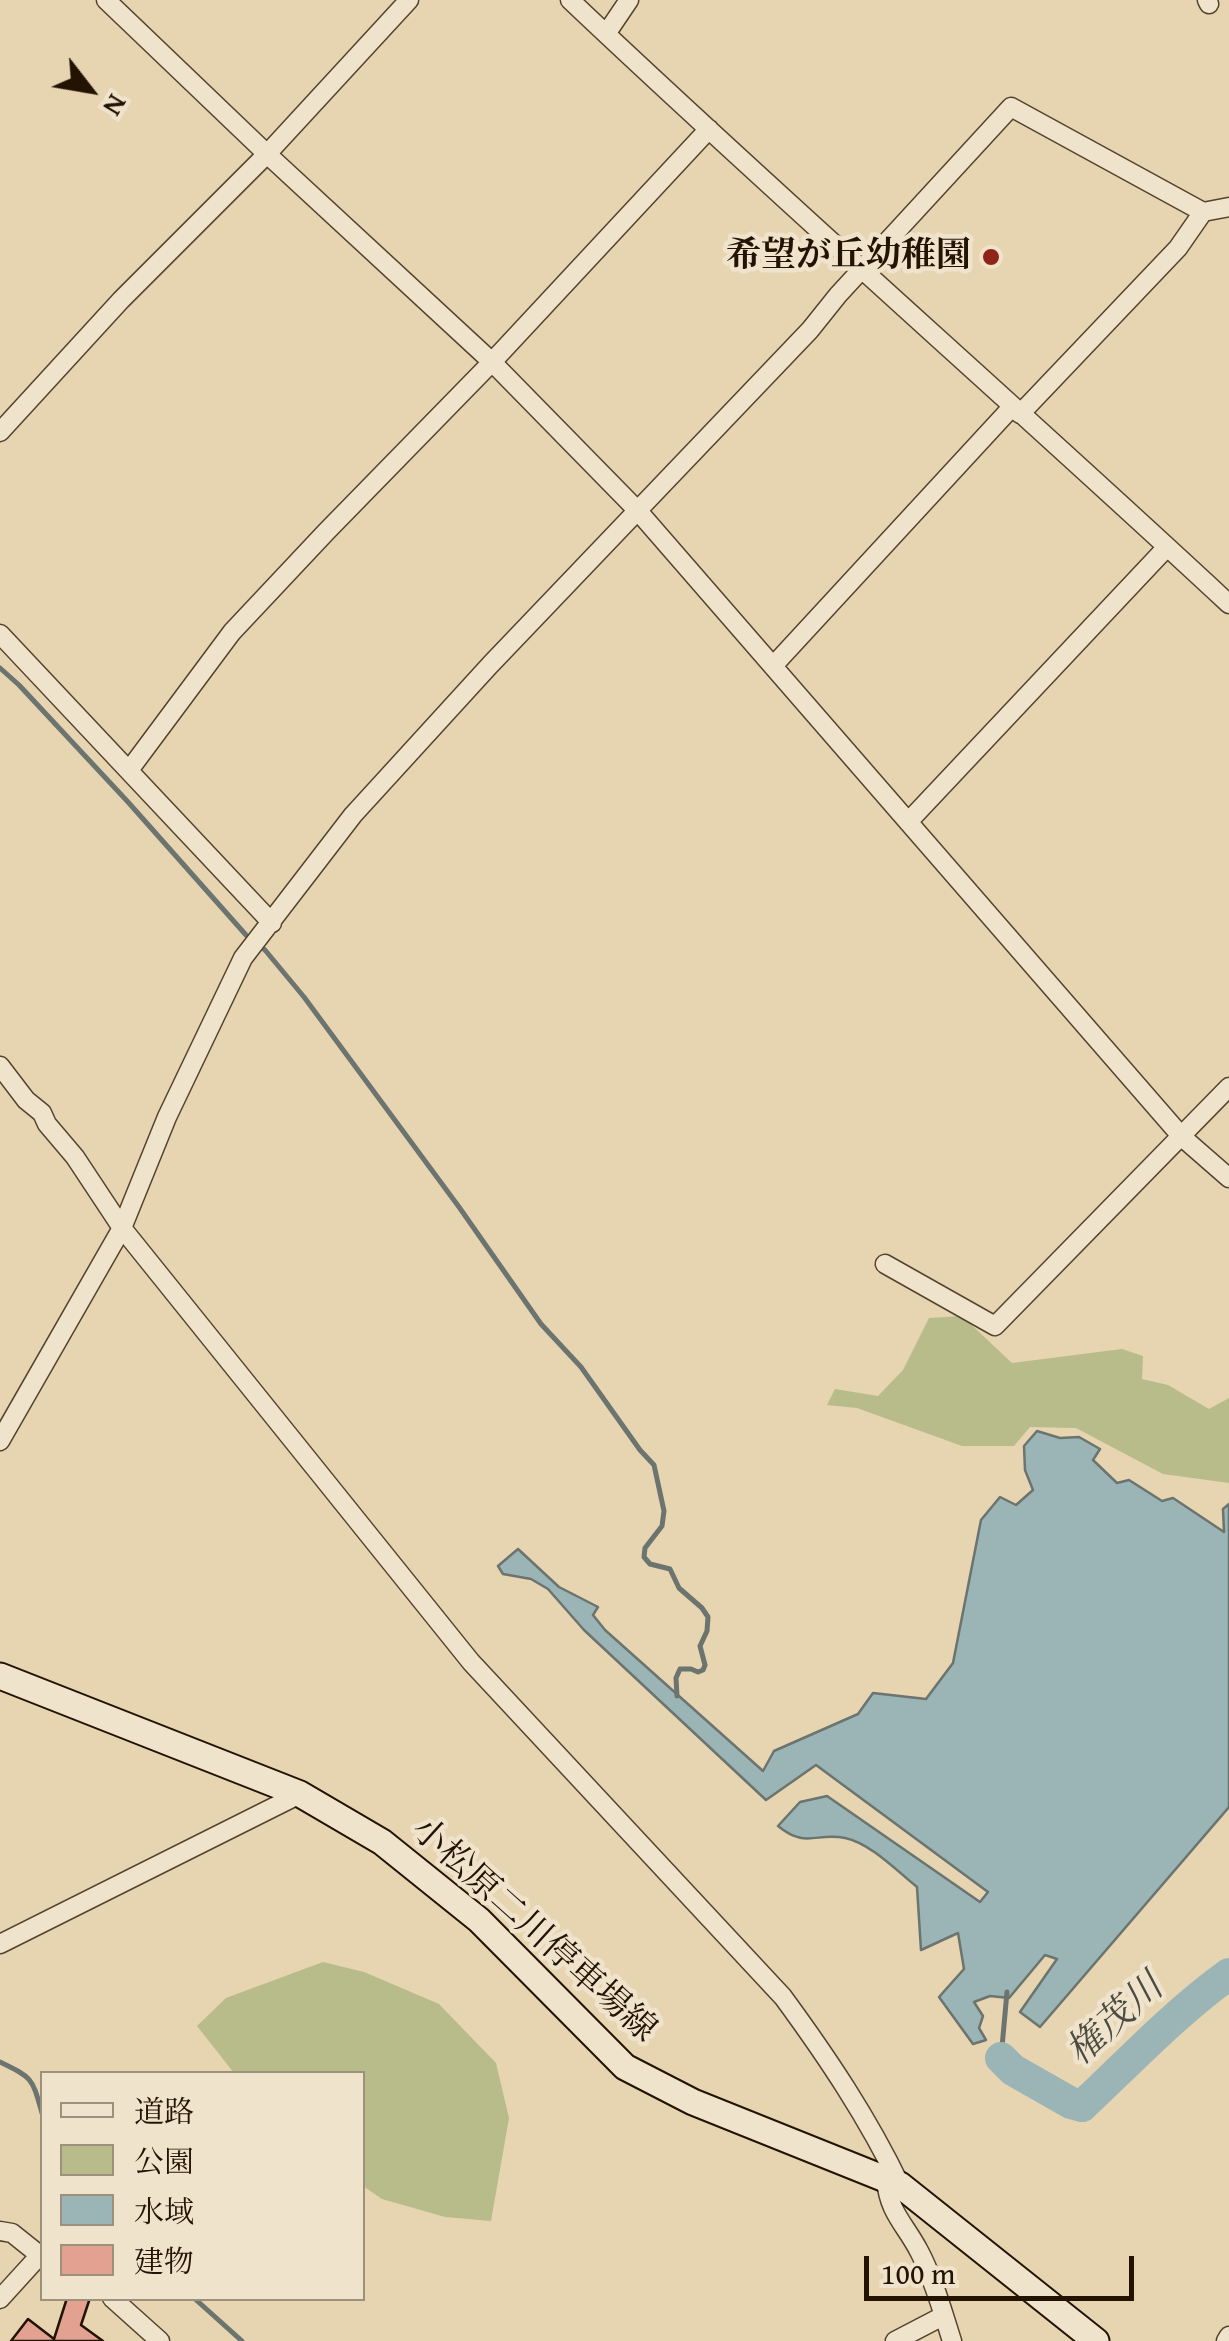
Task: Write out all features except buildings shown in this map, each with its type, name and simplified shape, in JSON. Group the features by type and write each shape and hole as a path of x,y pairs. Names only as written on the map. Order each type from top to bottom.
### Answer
{"main road":[{"name":"小松原二川停車場線","path":"0,1676 300,1794 382,1842 479,1920 626,2067 694,2102 893,2183 1096,2341"}],"street":[{"path":"106,0 492,362 638,511 1182,1136 1229,1178"},
{"path":"0,432 409,0"},
{"path":"570,0 1229,604"},
{"path":"606,34 629,0"},
{"path":"0,1441 122,1228 167,1117 243,958 353,815 490,665 810,330 1011,106 1203,212 1229,207"},
{"path":"130,769 232,632 709,129"},
{"path":"773,666 1016,410 1178,248 1203,212"},
{"path":"908,822 1168,547"},
{"path":"0,634 130,769 268,928"},
{"path":"0,1066 75,1157 122,1228 472,1662 784,1997 879,2142 893,2183 888,2198 919,2251 952,2341"},
{"path":"886,1264 995,1326 1229,1086"},
{"path":"0,1944 300,1794"},
{"path":"0,2231 12,2232 40,2255"},
{"path":"0,2299 40,2257"},
{"path":"115,2301 160,2341"},
{"path":"895,2341 944,2316"}],"green space":[{"path":"962,1316 1012,1363 1122,1349 1143,1356 1142,1379 1168,1385 1209,1409 1229,1398 1229,1483 1163,1474 1076,1428 1030,1427 1014,1446 962,1446 857,1408 827,1405 835,1389 878,1396 903,1370 929,1318"},
{"path":"323,1962 364,1972 439,2004 496,2063 509,2118 491,2221 445,2217 382,2199 365,2187 365,2071 232,2071 197,2026 226,1998"}],"water":[{"path":"1037,1431 1060,1438 1079,1437 1100,1449 1093,1460 1117,1483 1129,1480 1162,1501 1173,1498 1224,1532 1223,1509 1229,1504 1229,1807 1040,2027 1020,2012 1057,1959 1045,1955 1009,1998 990,1996 974,2002 983,2016 979,2028 986,2040 973,2044 939,1997 964,1969 958,1933 921,1950 917,1887 883,1858 854,1841 796,1837 778,1826 800,1802 827,1796 980,1902 988,1892 816,1765 766,1800 584,1630 548,1589 531,1579 503,1574 498,1566 518,1549 559,1587 598,1607 593,1615 605,1630 763,1771 774,1751 858,1714 873,1693 926,1699 953,1663 981,1520 1000,1497 1016,1505 1033,1490 1025,1470 1024,1446"}],"waterway":[{"path":"0,668 128,802 246,935 265,950 304,997 541,1324 581,1367 654,1465 664,1511 662,1526 645,1548 644,1557 650,1564 670,1569 679,1588 708,1617 700,1646 705,1665 698,1672 680,1669 677,1696"},
{"name":"権茂川","path":"1001,2058 1013,2070 1082,2106 1171,2021 1229,1974"},
{"path":"1001,2058 1007,1992"},
{"path":"0,2062 30,2080 40,2106"},
{"path":"197,2301 242,2341"}],"place":[{"name":"希望が丘幼稚園","path":"991,257"}]}
